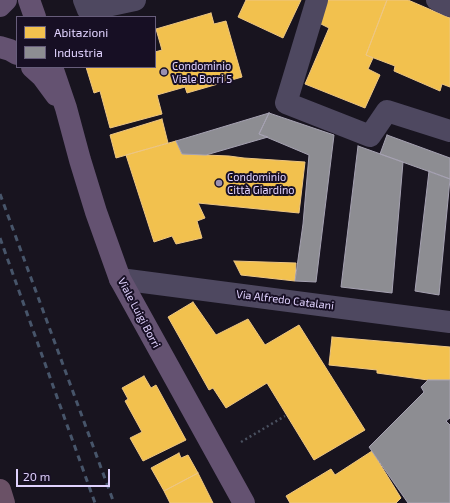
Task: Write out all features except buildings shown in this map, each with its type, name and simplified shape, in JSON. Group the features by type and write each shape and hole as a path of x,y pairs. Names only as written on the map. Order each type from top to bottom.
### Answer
{"highway":[{"path":"0,490 4,503"}],"main road":[{"path":"0,6 6,0"},
{"path":"29,0 35,16"},
{"path":"0,48 10,50 16,53"},
{"name":"Viale Luigi Borri","path":"33,68 42,76 66,108"},
{"name":"Viale Luigi Borri","path":"52,68 66,108 96,212 120,279 244,503"}],"street":[{"path":"84,0 88,10 135,0"},
{"path":"317,0 286,103 370,136 387,110 450,131"},
{"path":"437,0 450,6"},
{"name":"Via Alfredo Catalani","path":"120,279 450,322"}],"path":[{"path":"239,443 285,416"}],"railway":[{"path":"0,194 114,503"},
{"path":"0,238 95,503"}],"place":[{"name":"Condominio Viale Borri 5","path":"164,72"},
{"name":"Condominio Città Giardino","path":"219,183"}]}
